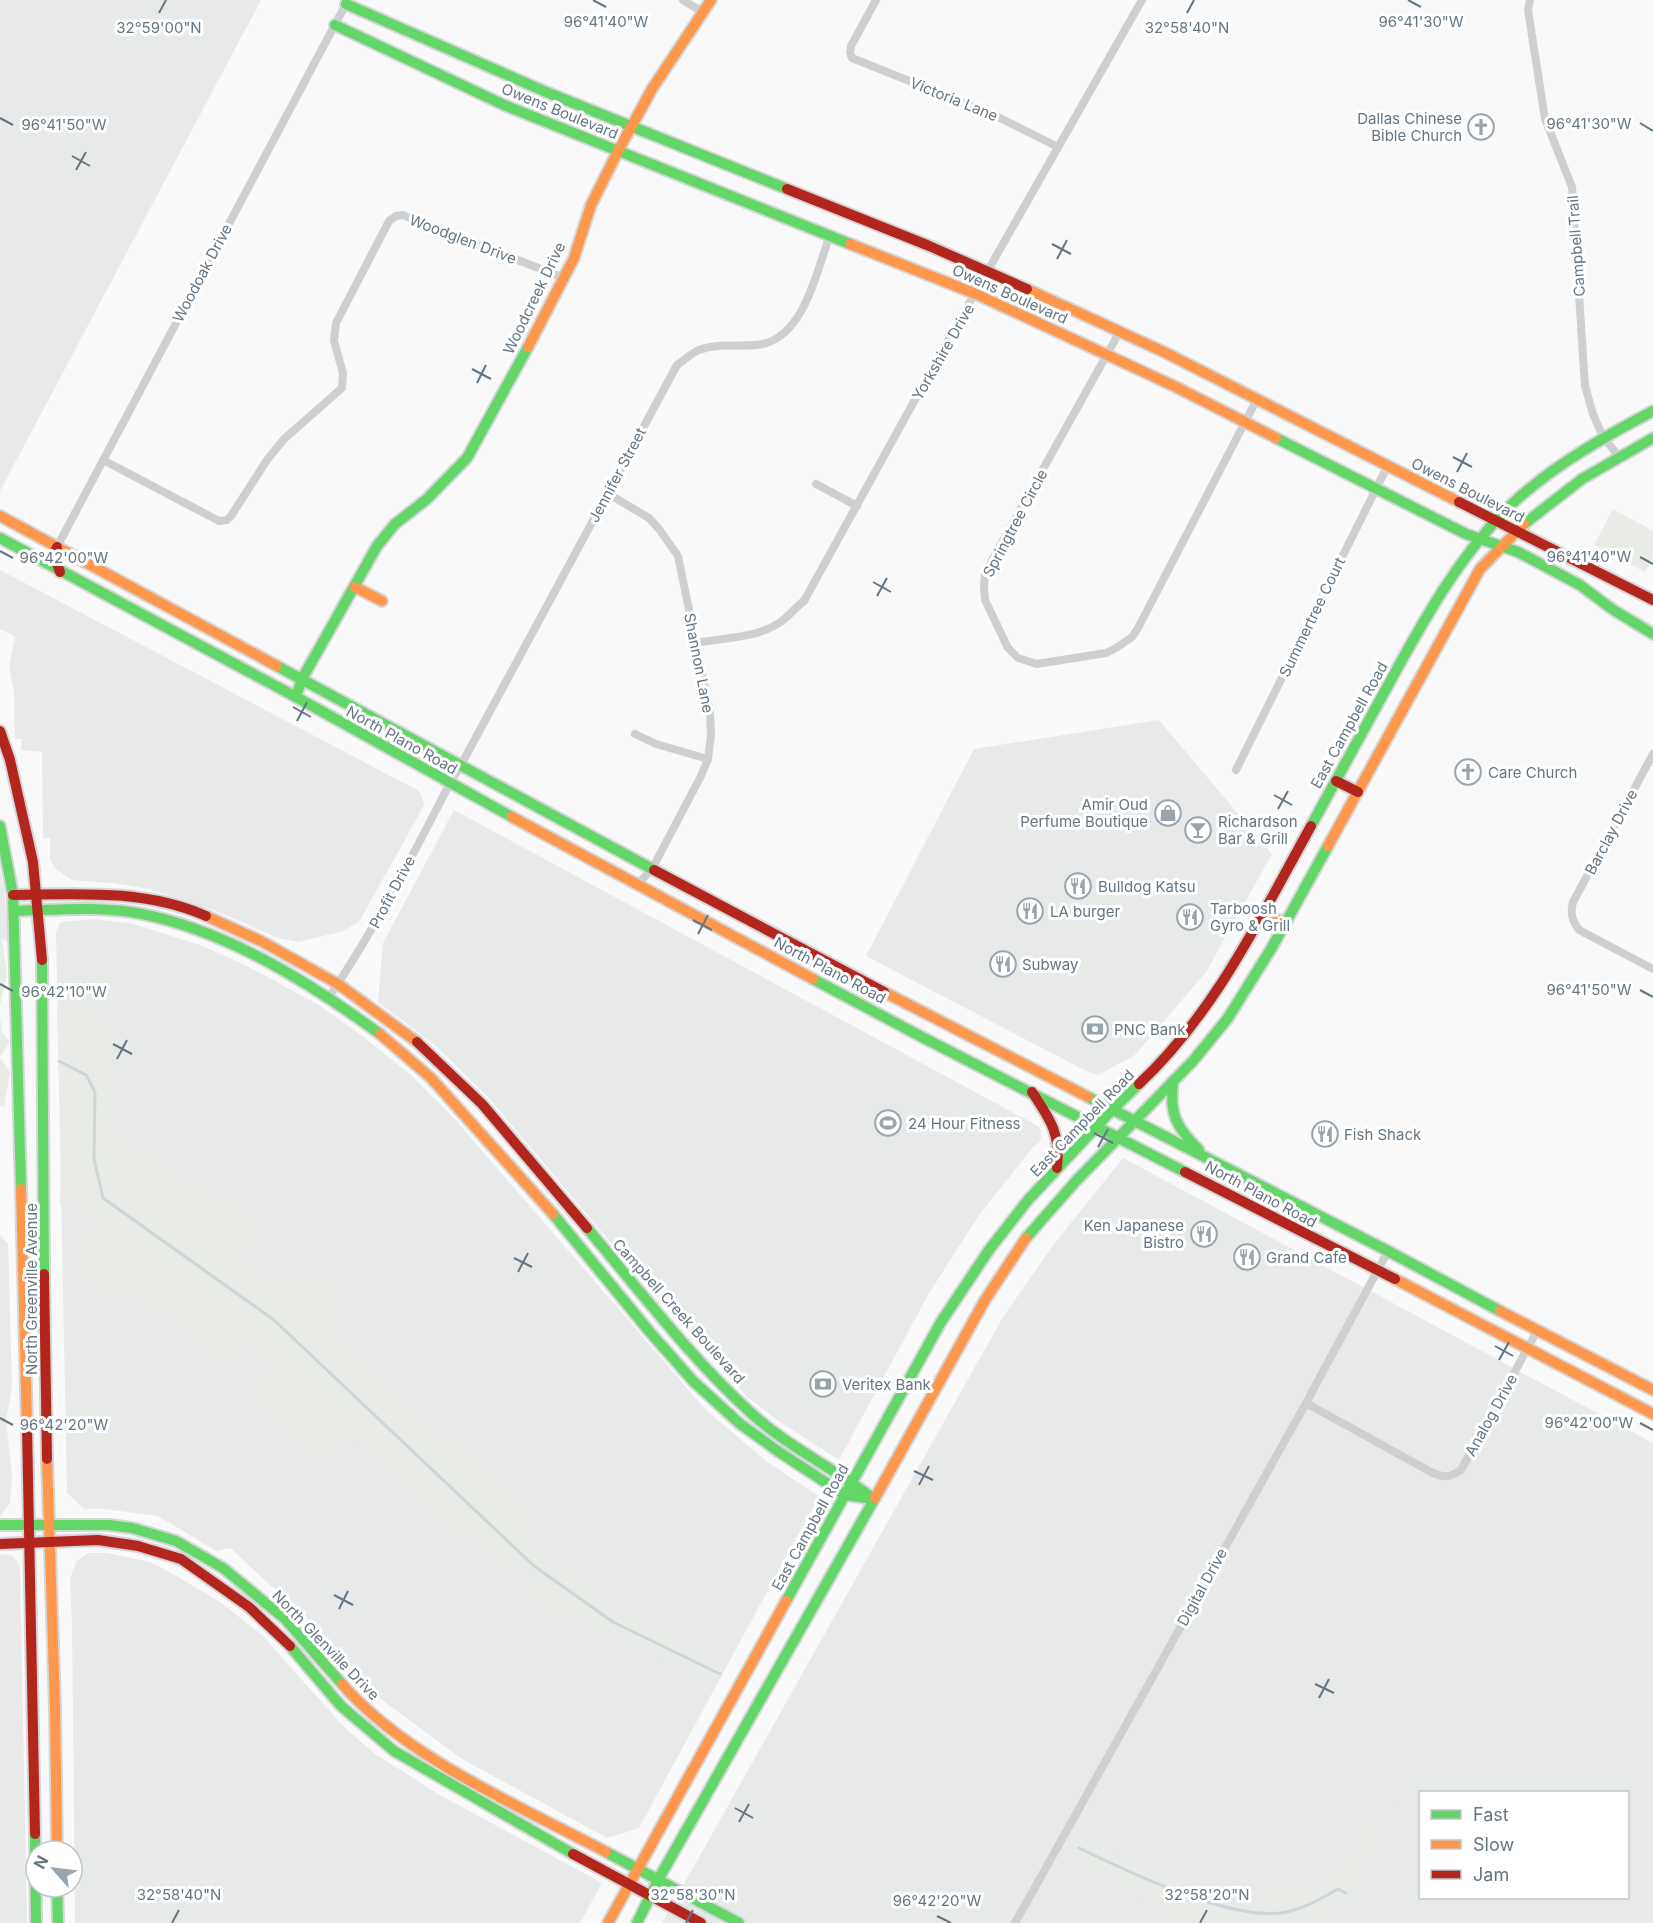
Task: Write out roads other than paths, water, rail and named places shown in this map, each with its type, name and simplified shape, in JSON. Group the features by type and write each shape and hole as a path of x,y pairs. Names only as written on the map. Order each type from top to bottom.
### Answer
{"main road":[{"name":"Woodcreek Drive","path":"296,697 302,679 384,536 395,524 427,499 467,458 479,439 574,258 591,206 618,151 662,74 711,0"},
{"name":"Owens Boulevard","path":"347,2 480,64 989,271 1120,331 1653,600"},
{"name":"Owens Boulevard","path":"335,25 504,105 976,294 1107,354 1480,539 1518,552 1560,573 1653,634"},
{"name":"East Campbell Road","path":"608,1923 947,1313 1008,1224 1112,1110 1177,1045 1238,959 1429,611 1495,521 1534,486 1573,456 1603,437 1653,411"},
{"path":"637,1923 658,1880 817,1603 985,1300 1023,1242 1076,1181 1120,1138 1228,1018 1285,924 1480,570 1501,546 1567,488 1617,454 1653,438"},
{"name":"North Plano Road","path":"0,516 652,869 935,1019 1650,1388"},
{"name":"North Plano Road","path":"0,538 296,697 637,885 920,1036 1378,1270 1653,1414"},
{"path":"57,547 54,555 60,572"},
{"path":"355,587 382,601"},
{"name":"North Greenville Avenue","path":"0,731 21,803 33,862 42,962 48,1526 55,1706 57,1839"},
{"path":"1336,781 1358,792"},
{"name":"North Greenville Avenue","path":"0,826 14,911 35,1839"},
{"name":"Campbell Creek Boulevard","path":"13,895 87,893 161,901 195,911 261,941 338,984 412,1037 482,1104 715,1377 751,1413 783,1439 852,1482 874,1499"},
{"name":"Campbell Creek Boulevard","path":"14,911 95,909 135,913 176,922 236,945 329,998 384,1037 431,1078 582,1248 649,1330 701,1388 739,1423 844,1495 874,1499"},
{"path":"189,926 195,911"},
{"path":"1263,912 1285,924"},
{"path":"920,1036 935,1019"},
{"path":"431,1078 442,1066"},
{"path":"1173,1081 1171,1111 1176,1123 1182,1134 1210,1160"},
{"path":"1032,1092 1054,1126 1059,1139 1057,1169"},
{"path":"582,1248 594,1238"},
{"path":"701,1388 715,1377"},
{"path":"1638,1406 1650,1388"},
{"name":"North Glenville Drive","path":"0,1525 109,1525 132,1528 176,1541 196,1551 240,1580 285,1619 351,1695 398,1735 468,1779 739,1923"},
{"name":"North Glenville Drive","path":"0,1544 98,1540 159,1551 181,1559 249,1607 283,1638 340,1706 394,1751 628,1886 701,1923"},
{"path":"33,1706 55,1706"},
{"name":"North Greenville Avenue","path":"36,1899 36,1923"},
{"path":"57,1899 58,1923"}],"street":[{"path":"683,0 704,13"},
{"name":"Victoria Lane","path":"876,0 851,46 852,58 978,108 1058,147"},
{"name":"Yorkshire Drive","path":"696,643 753,633 778,623 804,601 1142,0"},
{"name":"Campbell Trail","path":"1530,0 1528,10 1545,119 1572,187 1585,386 1603,437 1617,454"},
{"name":"Woodoak Drive","path":"57,547 347,2"},
{"name":"Woodglen Drive","path":"103,460 219,521 227,520 267,460 284,439 342,388 343,373 334,341 336,323 389,221 396,216 403,215 564,278"},
{"name":"Jennifer Street","path":"450,783 676,365 699,350 716,346 763,344 780,337 794,323 805,304 830,235"},
{"name":"Springtree Circle","path":"1120,331 985,573 985,600 1008,648 1018,658 1037,664 1106,653 1132,637 1154,599 1257,399"},
{"name":"Summertree Court","path":"1236,770 1388,465"},
{"path":"816,484 857,506"},
{"name":"Shannon Lane","path":"607,493 649,518 678,556 710,712 711,735 708,759 701,776 652,869 637,885"},
{"path":"635,734 656,744 708,759"},
{"name":"Barclay Drive","path":"1653,754 1573,902 1571,911 1572,921 1579,930 1653,969"},
{"name":"Profit Drive","path":"329,998 382,913 450,783"},
{"name":"Digital Drive","path":"1015,1923 1306,1403 1388,1251"},
{"name":"Analog Drive","path":"1306,1403 1431,1472 1443,1478 1451,1476 1461,1470 1537,1331"}],"waterway":[{"path":"59,1061 86,1075 95,1092 94,1159 103,1198 274,1320 534,1566 613,1622 720,1674"},
{"path":"1079,1848 1153,1882 1211,1903 1239,1910 1265,1913 1287,1912 1307,1905 1338,1889 1346,1893"}],"place":[{"name":"Dallas Chinese Bible Church","path":"1481,127"},
{"name":"Care Church","path":"1468,772"},
{"name":"Amir Oud Perfume Boutique","path":"1168,813"},
{"name":"Richardson Bar & Grill","path":"1198,830"},
{"name":"Bulldog Katsu","path":"1078,886"},
{"name":"LA burger","path":"1030,911"},
{"name":"Tarboosh Gyro & Grill","path":"1190,917"},
{"name":"Subway","path":"1003,964"},
{"name":"PNC Bank","path":"1095,1029"},
{"name":"24 Hour Fitness","path":"888,1123"},
{"name":"Fish Shack","path":"1325,1134"},
{"name":"Ken Japanese Bistro","path":"1204,1234"},
{"name":"Grand Cafe","path":"1247,1257"},
{"name":"Veritex Bank","path":"823,1384"}]}
